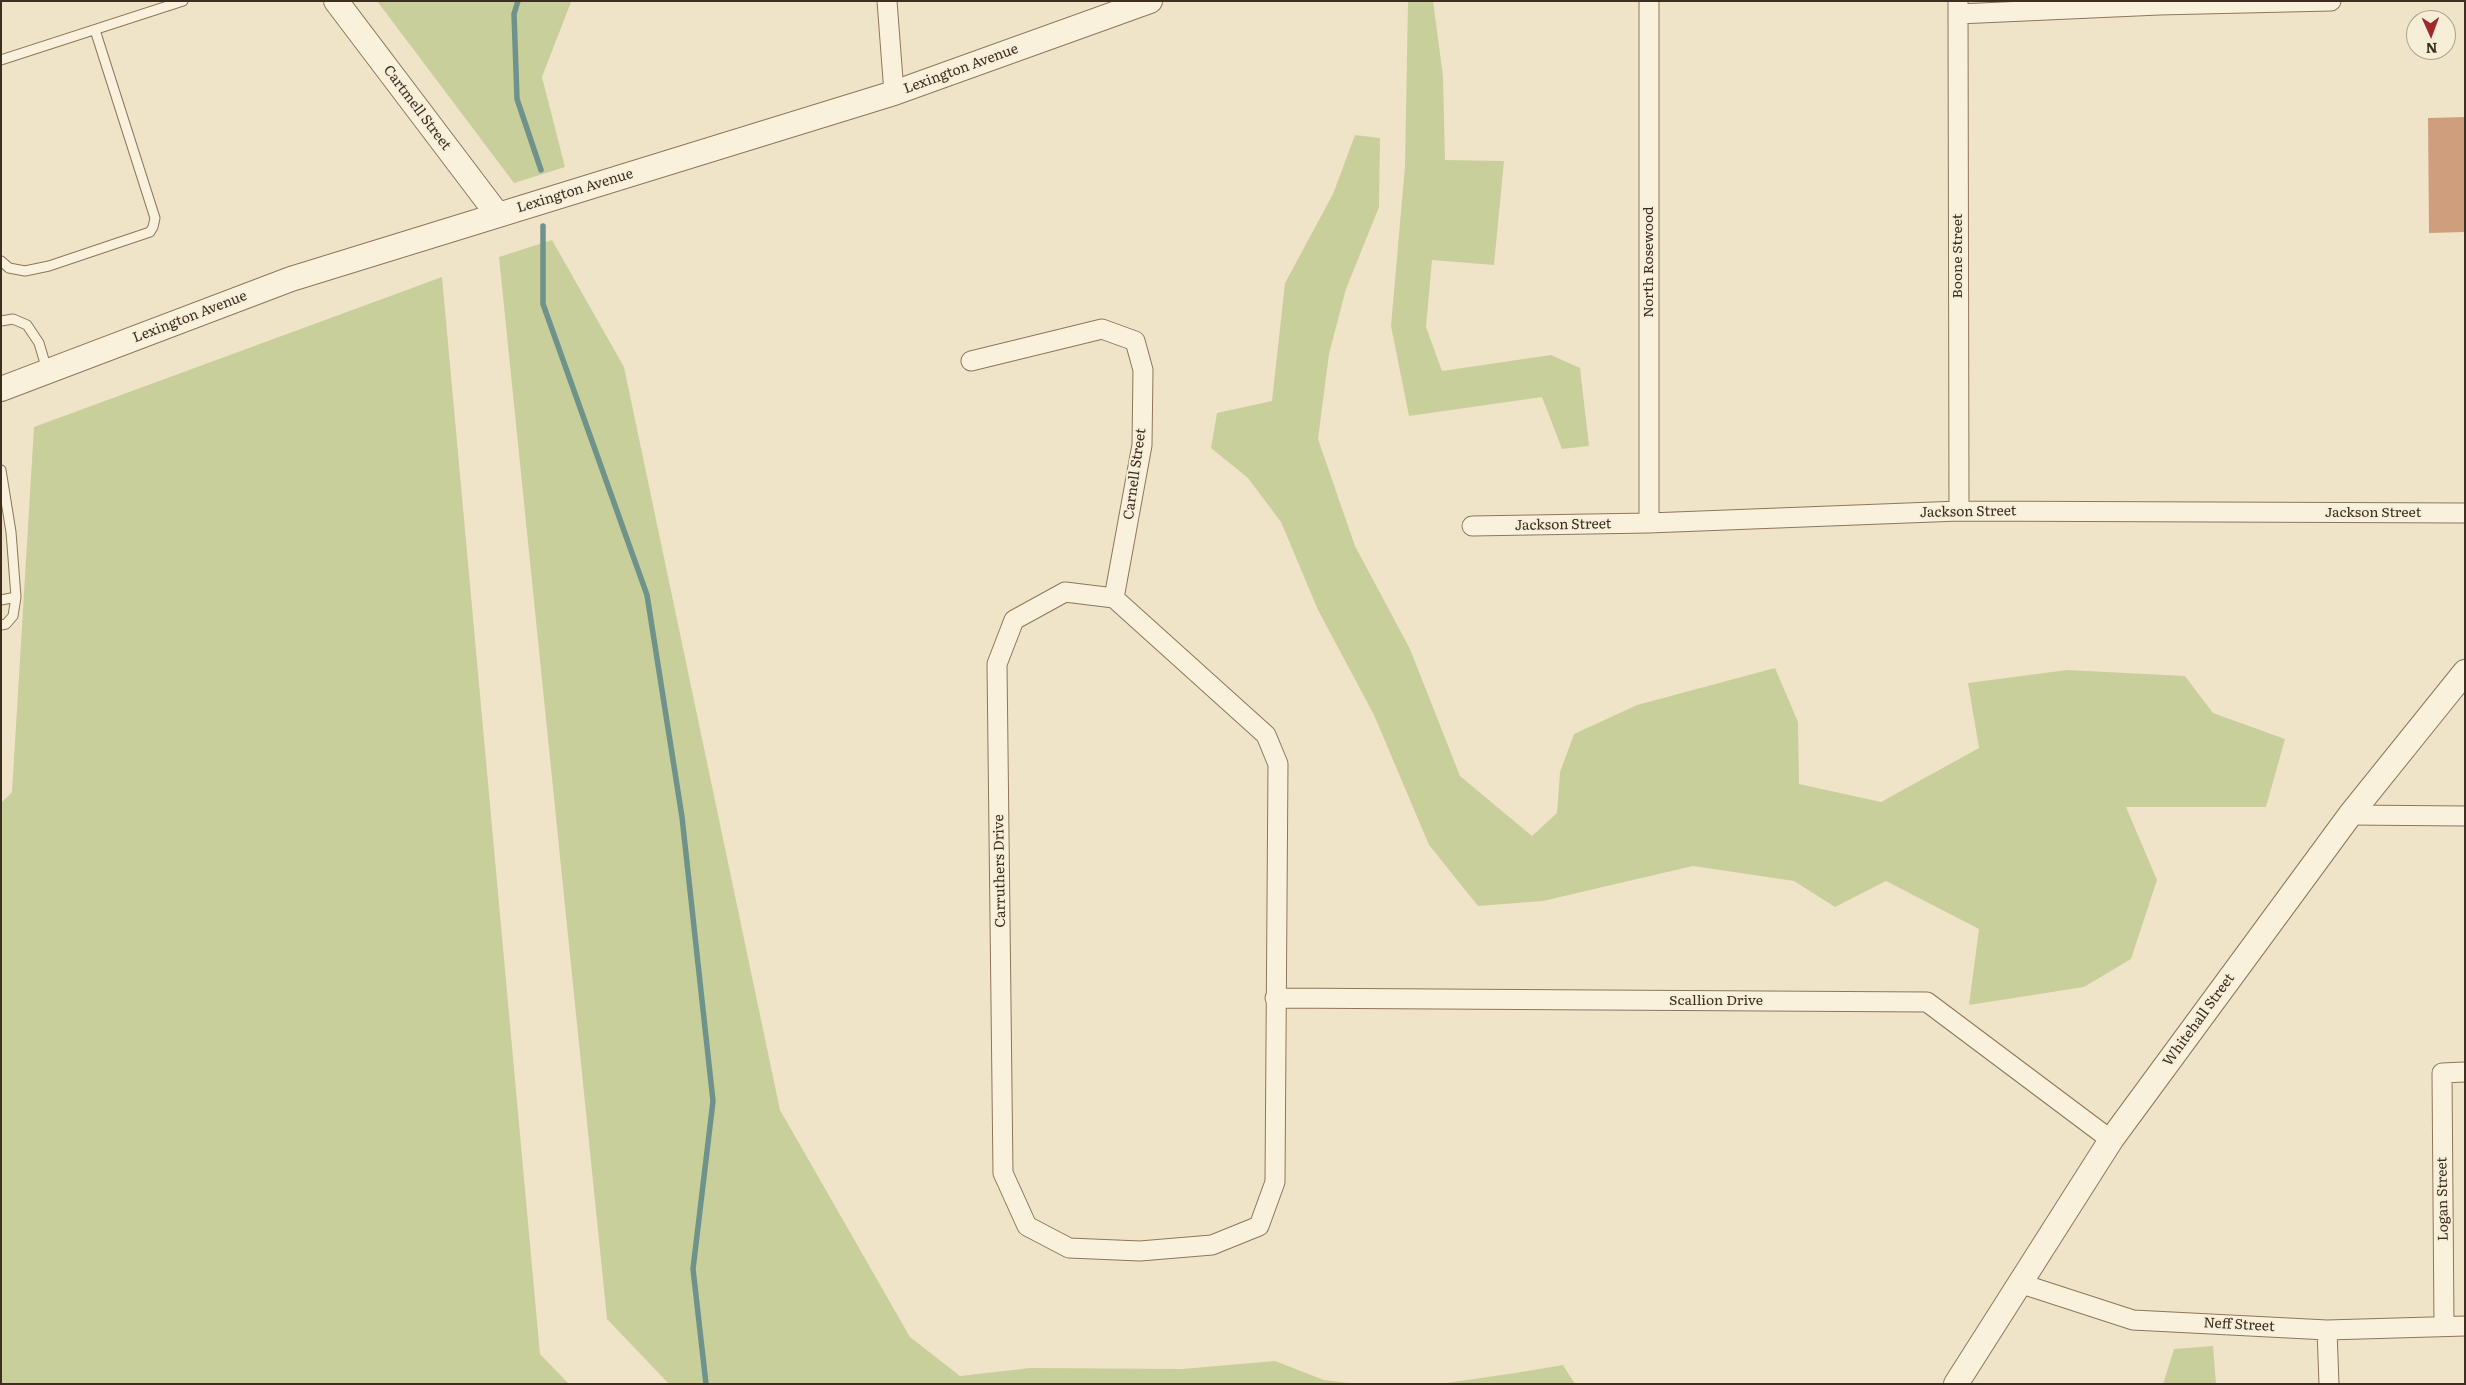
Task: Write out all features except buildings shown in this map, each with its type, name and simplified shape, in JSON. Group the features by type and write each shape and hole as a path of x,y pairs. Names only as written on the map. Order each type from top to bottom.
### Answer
{"street":[{"name":"Cartmell Street","path":"336,1 498,215"},
{"path":"887,1 894,94"},
{"name":"Lexington Avenue","path":"1,389 290,278 894,94 1150,1"},
{"name":"North Rosewood","path":"1649,1 1650,523"},
{"path":"1958,8 2331,1"},
{"name":"Boone Street","path":"1958,8 1958,511"},
{"name":"Carnell Street","path":"971,361 1102,329 1135,341 1143,370 1142,445 1114,598"},
{"name":"Jackson Street","path":"1472,526 1650,523 1958,511 2465,514"},
{"name":"Carruthers Drive","path":"1065,592 1114,598 1266,735 1278,764 1275,998 1275,1182 1259,1226 1212,1245 1140,1251 1070,1248 1026,1226 1004,1173 998,664 1014,620 1065,592"},
{"name":"Whitehall Street","path":"1956,1384 2111,1140 2350,815 2465,672"},
{"path":"2350,815 2465,816"},
{"name":"Scallion Drive","path":"1275,998 1927,1002 2111,1140"},
{"name":"Logan Street","path":"2444,1326 2442,1073 2465,1072"},
{"name":"Neff Street","path":"2019,1283 2133,1320 2327,1330 2465,1326"},
{"path":"2327,1330 2329,1384"}],"lane":[{"path":"1,60 183,1"},
{"path":"1,261 9,268 25,271 49,266 150,232 153,227 155,218 94,30"},
{"path":"1,321 13,319 27,325 39,343 47,371"},
{"path":"1,625 6,624 13,616 16,597 2,472"},
{"path":"1,600 16,597"}],"green space":[{"path":"377,1 584,1 571,2 542,77 565,167 514,183"},
{"path":"1408,1 1433,1 1443,76 1445,160 1504,161 1494,265 1432,260 1426,327 1442,371 1551,355 1580,368 1589,446 1562,449 1542,397 1409,416 1391,326 1405,166"},
{"path":"1355,135 1380,138 1379,207 1346,289 1329,354 1318,439 1355,546 1410,649 1460,776 1532,836 1557,813 1560,772 1574,734 1637,705 1775,668 1798,722 1799,784 1881,802 1979,748 1968,683 2067,670 2185,676 2213,713 2285,739 2266,807 2126,807 2157,880 2131,959 2084,987 1969,1005 1979,929 1886,881 1835,907 1794,881 1693,866 1543,901 1478,906 1429,845 1374,715 1318,610 1281,522 1248,478 1211,448 1217,413 1272,401 1285,283 1333,194"},
{"path":"552,240 624,367 780,1110 910,1337 960,1376 1030,1368 1182,1369 1275,1361 1324,1380 1356,1384 669,1384 607,1319 499,257"},
{"path":"442,277 540,1354 569,1384 1,1384 1,803 12,792 34,427"},
{"path":"2213,1346 2216,1384 2163,1384 2174,1349"},
{"path":"1563,1365 1575,1384 1439,1384 1515,1373"}],"waterway":[{"path":"518,1 514,14 517,99 541,170"},
{"path":"543,226 543,304 647,595 682,817 713,1101 693,1269 706,1384"}]}
